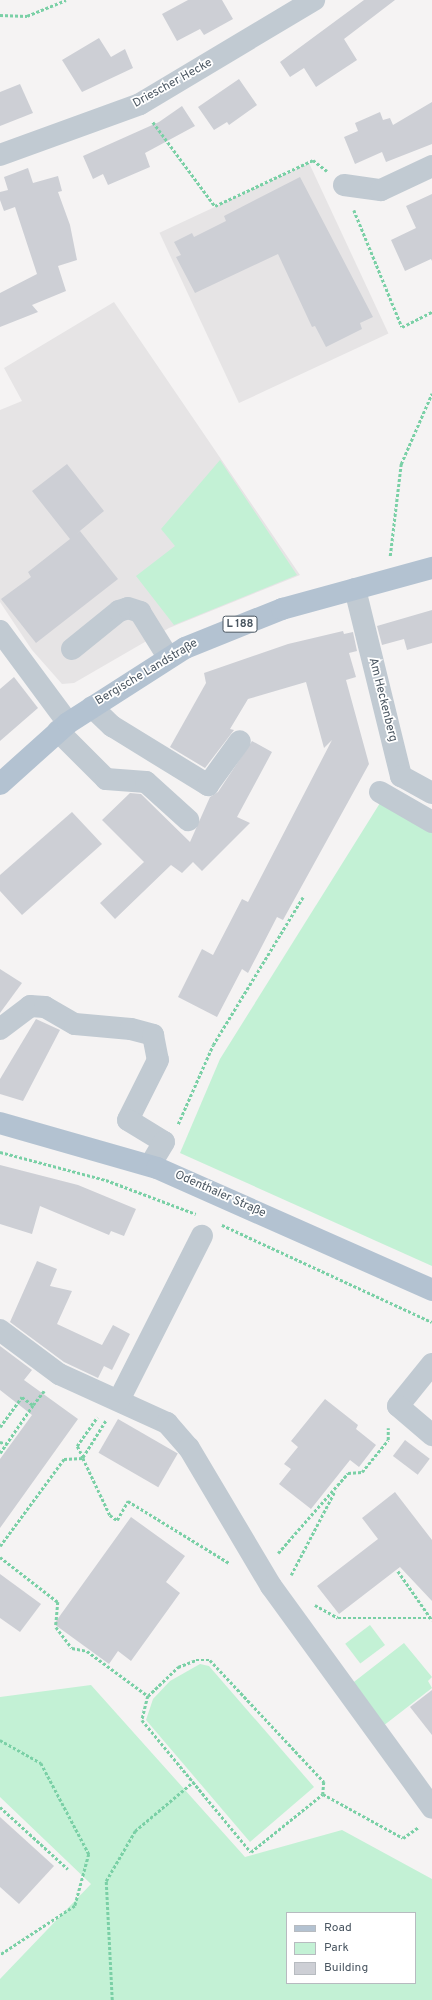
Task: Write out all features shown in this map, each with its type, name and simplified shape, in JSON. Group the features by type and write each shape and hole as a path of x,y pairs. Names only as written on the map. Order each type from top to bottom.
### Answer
{"main road":[{"name":"Bergische Landstraße","path":"0,784 63,727 168,657 224,629 355,589 432,568"},
{"name":"Odenthaler Straße","path":"0,1124 150,1165 432,1290"}],"street":[{"name":"Driescher Hecke","path":"0,155 140,104 314,0"},
{"path":"344,184 381,190 432,166"},
{"name":"Am Heckenberg","path":"355,589 401,776 432,793"},
{"path":"72,649 119,611 128,608 140,612 168,657"},
{"path":"0,631 63,727 106,779 146,782 188,820"},
{"path":"92,707 112,726 208,785 240,741"},
{"path":"380,792 432,822"},
{"path":"0,1029 30,1006 45,1007 74,1024 131,1029 154,1035 158,1060 128,1120 164,1142 150,1165"},
{"path":"119,1400 202,1236"},
{"path":"0,1330 59,1374 167,1423 189,1448 262,1571 429,1816"},
{"path":"432,1364 398,1406 432,1435"}],"path":[{"path":"0,15 27,16 66,0"},
{"path":"140,104 215,206 313,160 344,184 402,327 432,312"},
{"path":"387,580 401,464 432,393"},
{"path":"175,1129 213,1045 303,897"},
{"path":"0,1427 22,1396 33,1405"},
{"path":"0,1453 37,1400"},
{"path":"83,1458 119,1400"},
{"path":"90,1412 97,1416 77,1446 110,1515 117,1520 128,1502 253,1577 262,1571 348,1473 362,1472 388,1440 388,1420"},
{"path":"0,1442 7,1444"},
{"path":"0,1546 64,1459 83,1458"},
{"path":"280,1597 337,1486"},
{"path":"0,1557 58,1602 56,1627 72,1648 87,1651 148,1696"},
{"path":"398,1571 431,1619"},
{"path":"312,1603 338,1618 431,1619"},
{"path":"196,1660 210,1660 324,1782 323,1794 251,1852 142,1720 148,1696 178,1667 196,1660"},
{"path":"0,1740 41,1763 89,1854 75,1906 0,1955"},
{"path":"112,2000 106,1881 135,1831 193,1782"},
{"path":"323,1794 402,1838 429,1816"},
{"path":"0,1807 68,1869"}],"shaded area":[{"path":"309,163 388,333 239,403 159,233"},
{"path":"114,302 300,575 169,628 74,683 62,684 32,650 0,602 0,410 22,401 4,368"}],"green space":[{"path":"220,460 297,575 174,625 136,576 175,546 161,529"},
{"path":"380,803 432,832 432,1266 180,1153 220,1059"},
{"path":"370,1625 385,1645 360,1664 345,1644"},
{"path":"404,1643 432,1677 428,1681 432,1688 383,1726 350,1685"},
{"path":"200,1664 209,1666 314,1787 250,1842 146,1720 153,1699 170,1681"},
{"path":"91,1685 245,1857 342,1830 432,1879 432,2000 0,2000 0,1979 91,1884 0,1797 0,1697"}],"building":[{"path":"188,0 222,0 233,19 204,35 200,29 177,41 162,14"},
{"path":"364,0 395,0 344,39 357,60 316,87 304,68 290,77 280,62"},
{"path":"99,38 111,57 125,49 133,68 82,92 62,60"},
{"path":"239,79 257,105 229,125 227,122 214,130 198,107"},
{"path":"20,84 33,113 0,126 0,92"},
{"path":"432,102 432,144 386,162 382,152 355,164 344,137 358,131 355,123 380,112 383,120 390,118 393,125"},
{"path":"182,106 195,126 145,153 150,167 108,185 103,174 93,179 83,156 159,122"},
{"path":"28,168 33,183 58,176 62,191 58,192 70,225 77,260 58,266 66,291 32,305 38,312 0,327 0,293 37,274 15,207 4,211 0,200 0,192 8,190 4,177"},
{"path":"300,177 373,317 360,323 362,329 326,347 315,326 312,327 278,254 195,293 176,257 181,255 174,242 192,233 194,237 226,221 224,216"},
{"path":"432,194 432,261 431,259 405,271 391,240 416,228 406,206"},
{"path":"67,464 104,511 75,535 80,531 118,579 36,643 1,599 31,577 28,572 70,539 32,491"},
{"path":"432,610 432,643 407,650 404,639 382,645 377,626"},
{"path":"343,631 344,634 353,632 357,651 349,653 356,677 346,680 369,764 283,920 277,917 248,973 242,969 217,1017 178,997 202,949 213,955 242,899 248,902 332,740 324,748 306,682 248,699 230,729 234,730 205,768 170,747 206,683 204,673 288,644"},
{"path":"14,677 38,708 0,741 0,689"},
{"path":"252,741 272,752 237,817 250,823 202,871 193,862 182,873 171,865 115,919 100,903 144,862 102,820 130,793 141,794 190,842 210,797 218,792"},
{"path":"72,812 102,844 22,915 0,891 0,875"},
{"path":"0,969 22,983 0,1013"},
{"path":"36,1019 60,1030 23,1101 0,1094 0,1079"},
{"path":"0,1165 78,1185 136,1209 124,1236 111,1231 109,1235 40,1206 32,1234 0,1224"},
{"path":"37,1261 57,1269 50,1286 72,1291 57,1324 102,1345 113,1325 130,1334 112,1370 104,1366 98,1378 64,1362 10,1322"},
{"path":"0,1346 32,1370 24,1380 78,1419 0,1528 0,1459 32,1415 0,1390"},
{"path":"325,1399 358,1425 356,1429 376,1445 359,1467 350,1460 311,1509 279,1484 291,1469 284,1464 298,1447 291,1441"},
{"path":"118,1419 178,1454 158,1487 98,1453"},
{"path":"405,1440 430,1459 418,1475 393,1456"},
{"path":"395,1492 432,1540 432,1601 400,1567 339,1614 317,1586 378,1539 362,1518"},
{"path":"131,1517 185,1556 166,1582 180,1593 131,1661 118,1651 109,1664 54,1624"},
{"path":"0,1574 41,1604 20,1632 0,1618"},
{"path":"432,1690 432,1735 410,1707"},
{"path":"0,1817 54,1866 19,1904 0,1887"}]}
